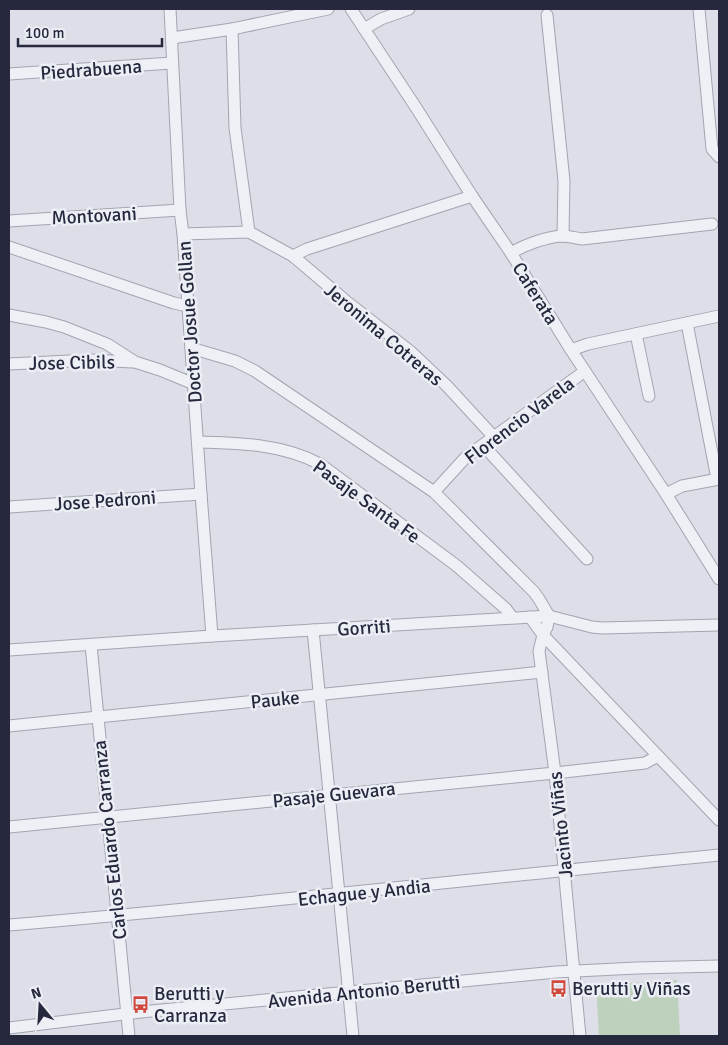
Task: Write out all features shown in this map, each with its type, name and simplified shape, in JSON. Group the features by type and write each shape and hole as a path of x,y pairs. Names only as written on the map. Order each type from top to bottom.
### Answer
{"street":[{"name":"Doctor Josue Gollan","path":"170,9 180,210 212,636"},
{"path":"172,38 232,29 328,9"},
{"name":"Caferata","path":"351,9 511,253 571,350 666,494 719,579"},
{"path":"364,29 381,19 409,9"},
{"path":"699,9 712,149 719,157"},
{"path":"547,15 564,181 563,236"},
{"path":"232,29 235,128 248,232"},
{"name":"Piedrabuena","path":"9,74 172,63"},
{"path":"183,234 248,232 293,256 307,249 472,196"},
{"name":"Montovani","path":"9,221 180,210"},
{"path":"511,253 523,246 563,236 582,239 712,224"},
{"path":"9,247 174,303 188,306"},
{"name":"Jeronima Cotreras","path":"293,256 346,301 410,350 447,386 493,436"},
{"path":"9,314 64,327 107,344 135,362 194,384"},
{"path":"571,350 588,344 719,316"},
{"path":"666,494 682,486 718,479 688,323"},
{"path":"636,334 649,396"},
{"path":"191,348 235,361 255,371 434,492 534,592 549,616"},
{"name":"Jose Cibils","path":"9,364 90,360 135,362"},
{"name":"Florencio Varela","path":"434,492 466,457 585,371"},
{"name":"Pasaje Santa Fe","path":"198,442 236,442 264,445 308,458 320,464 457,566 506,609 512,617"},
{"path":"483,445 587,560"},
{"name":"Jose Pedroni","path":"9,507 201,494"},
{"name":"Gorriti","path":"9,650 512,617 549,616 602,628 719,626"},
{"name":"Jacinto Viñas","path":"549,616 539,651 554,773 580,1036"},
{"path":"530,617 543,635 719,820"},
{"path":"313,630 353,1036"},
{"name":"Carlos Eduardo Carranza","path":"91,645 129,1036"},
{"name":"Pauke","path":"9,726 542,672"},
{"name":"Pasaje Guevara","path":"9,827 554,773 645,763 658,756"},
{"name":"Echague y Andia","path":"9,926 719,855"},
{"name":"Avenida Antonio Berutti","path":"9,1028 126,1014 574,971 719,966"}],"green space":[{"path":"677,980 680,1036 599,1036 596,985"}],"place":[{"name":"Berutti y Viñas","path":"558,988"},
{"name":"Berutti y Carranza","path":"140,1004"}]}
